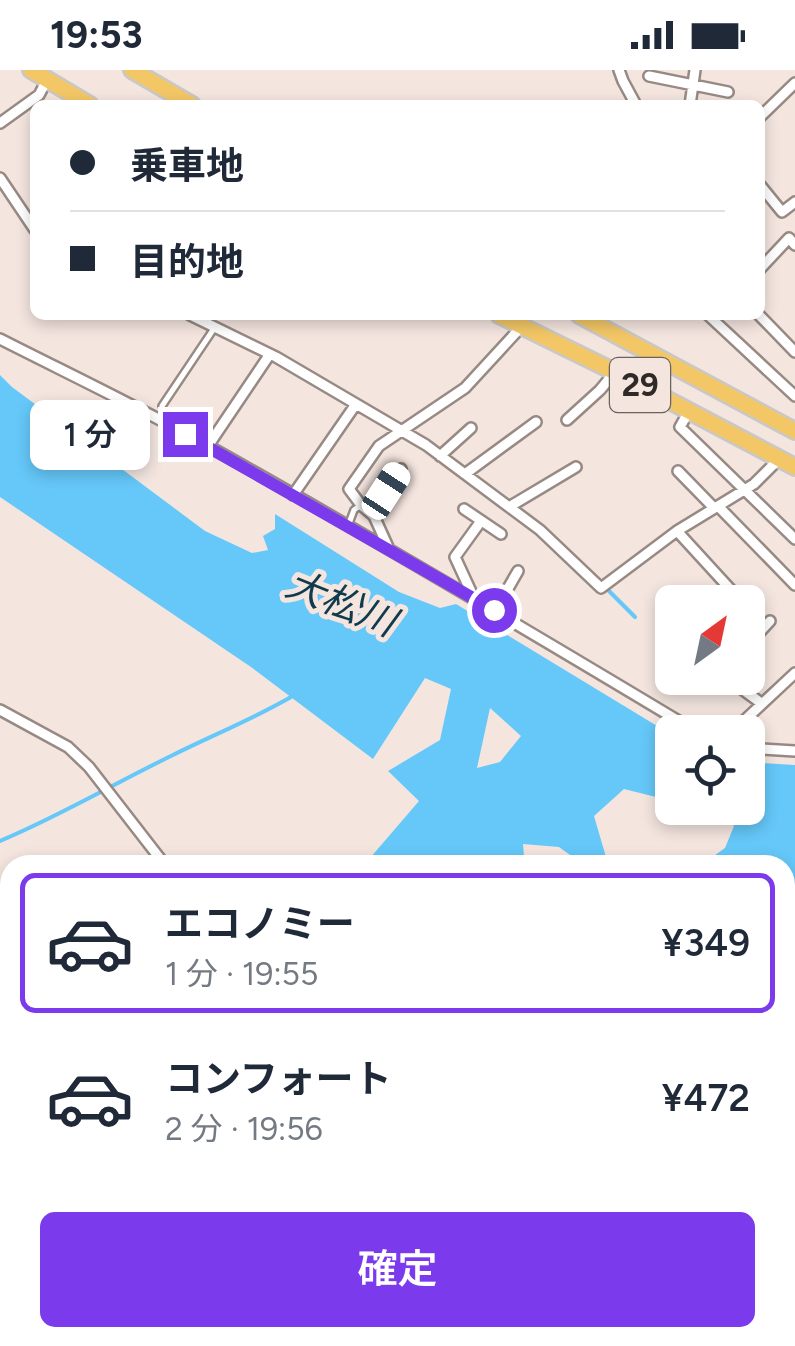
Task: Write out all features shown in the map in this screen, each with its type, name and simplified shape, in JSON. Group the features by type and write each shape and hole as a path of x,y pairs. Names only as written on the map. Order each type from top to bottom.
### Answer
{"main road":[{"path":"31,70 81,100"},
{"path":"132,70 183,100"},
{"name":"29","path":"509,320 795,467"},
{"name":"29","path":"588,320 795,431"}],"street":[{"path":"619,70 633,100"},
{"path":"691,100 696,70"},
{"path":"649,76 728,92"},
{"path":"42,100 47,80"},
{"path":"765,112 795,83"},
{"path":"0,123 30,107"},
{"path":"0,178 30,223"},
{"path":"765,191 782,212 795,202"},
{"path":"765,264 790,238 795,246"},
{"path":"200,320 270,354 440,456 540,530 601,588 677,532 746,489 779,459"},
{"path":"713,320 795,396"},
{"path":"764,320 795,352"},
{"path":"389,550 372,514 349,489 379,446 465,388 522,326"},
{"path":"785,342 795,333"},
{"path":"0,339 208,446 669,715"},
{"path":"208,446 270,354"},
{"path":"566,420 615,372"},
{"path":"294,495 356,404"},
{"path":"689,411 680,427 795,539"},
{"path":"465,474 536,422"},
{"path":"440,456 471,428"},
{"path":"509,507 576,467"},
{"path":"372,514 401,469"},
{"path":"678,471 795,585"},
{"path":"464,509 501,534"},
{"path":"474,599 454,557 480,521"},
{"path":"677,532 726,585"},
{"path":"494,610 518,571"},
{"path":"749,715 795,673"},
{"path":"750,695 761,703"},
{"path":"0,710 68,747 89,767 157,855"},
{"path":"765,749 795,752"}],"lane":[{"path":"162,406 215,327"},
{"path":"348,526 354,510 361,506"}],"water":[{"name":"大松川","path":"0,375 205,531 252,553 268,550 263,536 275,529 275,514 399,592 440,608 456,604 655,725 655,797 624,789 594,816 605,855 570,855 559,847 523,844 524,855 373,855 419,801 388,771 440,740 451,689 425,678 373,759 251,667 0,497","holes":["490,708 521,736 500,762 477,768"]},
{"path":"765,763 795,765 795,855 715,855 725,848 734,826 765,825"}],"waterway":[{"path":"608,590 635,617"},
{"path":"0,841 291,697"}],"route":[{"path":"185,434 494,610"}]}
